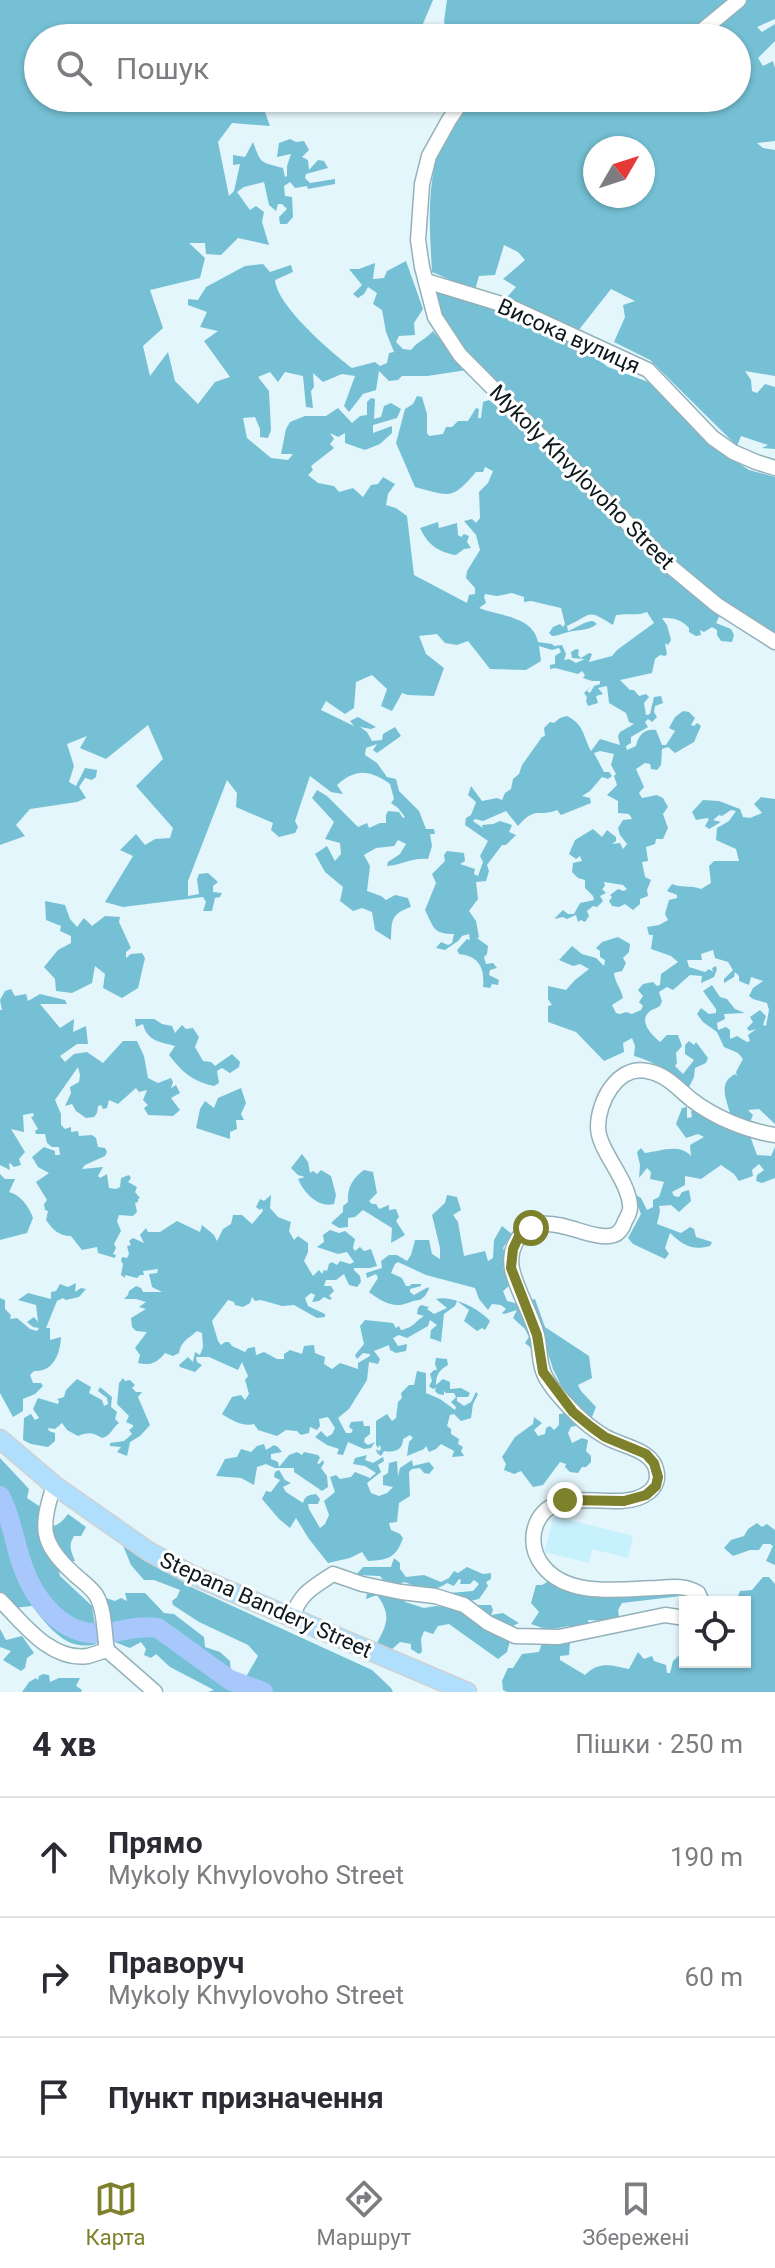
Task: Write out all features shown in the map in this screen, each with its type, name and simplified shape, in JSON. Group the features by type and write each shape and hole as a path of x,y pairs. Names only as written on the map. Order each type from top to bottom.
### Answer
{"main road":[{"name":"Stepana Bandery Street","path":"0,1439 54,1485 148,1551 192,1575 467,1692"}],"street":[{"path":"710,24 739,0"},
{"name":"Mykoly Khvylovoho Street","path":"454,112 429,156 422,184 418,240 435,317 460,355 670,566 717,605 775,642"},
{"name":"Висока вулиця","path":"426,281 511,307 648,370 713,438 733,452 775,468"},
{"path":"699,1596 682,1587 592,1589 552,1575 535,1553 533,1535 539,1518 551,1507 565,1500 624,1501 646,1495 656,1486 658,1477 654,1463 646,1454 605,1437 573,1412 543,1372 537,1335 511,1268 513,1249 519,1236 542,1224 571,1227 595,1235 614,1236 621,1230 631,1208 597,1125 608,1091 625,1074 645,1070 660,1075 694,1101 725,1119 775,1135"},
{"path":"54,1485 45,1515 47,1541 60,1561 96,1594 107,1650 155,1692"},
{"path":"291,1619 298,1600 333,1574 362,1584 435,1596 464,1605 488,1623 515,1636 559,1637 665,1615 679,1617"},
{"path":"0,1600 32,1633 60,1654 86,1656 107,1650"}],"shaded area":[{"path":"0,0 433,0 423,24 24,24 24,112 265,112 270,126 232,123 218,142 229,196 234,191 240,164 233,165 233,155 245,157 253,142 260,159 283,168 285,177 291,154 277,157 279,143 290,139 304,141 309,150 302,157 308,160 309,170 318,160 324,161 328,168 306,174 305,178 310,183 335,179 335,184 308,189 307,186 295,188 290,182 284,186 285,196 292,197 293,217 287,224 280,224 279,217 287,209 278,204 276,211 269,205 264,182 237,192 250,210 256,206 264,212 262,222 269,245 238,238 221,255 206,254 205,243 189,243 205,258 200,278 150,290 163,328 143,346 150,376 168,352 175,381 198,404 215,382 230,377 204,341 218,331 200,327 207,312 188,305 188,299 198,300 206,287 245,266 263,264 270,272 291,265 293,272 275,280 278,291 306,328 343,361 352,368 375,362 380,366 387,363 389,353 394,352 382,310 373,304 377,293 368,287 358,298 353,294 362,285 349,269 375,263 373,279 384,278 387,271 406,261 423,309 414,323 415,335 399,336 396,342 403,349 411,350 433,331 467,370 402,376 389,381 379,371 376,390 363,394 349,412 344,406 355,376 342,374 323,382 313,373 313,408 306,407 303,376 285,372 278,382 270,372 258,377 269,391 271,430 268,438 260,437 255,417 243,418 247,438 271,458 288,460 293,454 281,454 290,422 305,416 326,416 338,408 352,423 360,416 367,415 367,402 371,398 375,399 374,419 381,417 384,406 391,403 401,409 397,418 373,425 373,433 392,426 392,433 380,444 365,450 345,443 345,433 338,437 330,433 334,439 330,444 334,448 311,466 313,470 308,475 318,483 334,486 339,492 353,488 363,497 371,485 378,484 383,477 395,484 388,494 386,505 407,516 414,575 467,603 469,595 475,594 475,588 466,578 467,571 480,550 476,535 464,521 472,519 476,523 480,518 479,492 488,483 493,471 485,467 483,472 476,472 461,488 449,494 415,487 396,443 405,409 413,404 417,396 422,397 429,436 443,434 446,427 452,427 458,421 468,421 476,408 479,409 478,418 481,418 483,402 489,400 513,419 521,405 458,343 440,314 434,296 440,290 510,314 578,344 608,367 651,383 707,442 749,470 775,477 775,639 700,599 720,615 716,623 731,629 734,635 732,642 721,641 717,630 712,627 704,632 700,630 701,635 696,636 680,621 662,618 671,640 668,645 665,643 667,654 655,659 652,673 620,680 639,696 646,694 649,697 644,703 646,715 650,714 654,697 661,696 663,703 655,706 657,717 652,722 648,719 645,722 648,727 631,737 627,750 636,746 640,736 649,730 656,730 662,745 666,745 675,731 669,728 683,711 695,718 691,725 697,723 701,726 694,742 675,753 668,747 662,749 661,765 657,770 645,763 636,769 644,787 639,793 642,798 657,795 668,807 663,814 668,828 663,839 656,839 655,844 646,847 648,861 642,862 645,877 651,880 648,896 640,899 640,904 633,910 625,904 612,906 610,895 618,889 627,889 623,885 604,882 602,889 606,893 600,896 603,901 587,911 589,916 585,922 578,922 576,915 554,919 563,910 574,914 580,903 594,900 585,888 585,880 572,872 573,863 582,861 580,856 576,859 569,854 575,840 593,829 602,837 607,830 616,837 612,844 620,843 623,849 627,844 618,828 623,820 632,819 629,814 618,813 618,801 607,795 617,785 611,765 614,754 594,753 604,772 612,776 608,779 602,777 582,796 590,798 591,803 561,815 557,810 533,814 518,826 506,811 483,821 473,821 483,828 482,825 500,821 512,825 509,832 516,835 502,845 487,865 486,881 476,882 478,899 469,911 476,921 477,938 488,946 484,957 486,964 493,963 497,968 490,970 489,975 499,980 498,985 492,984 490,988 483,987 483,974 476,960 459,954 457,950 467,939 470,940 469,934 445,950 436,948 441,942 452,943 454,934 435,929 425,910 436,883 432,874 445,861 447,851 464,853 465,861 460,864 475,869 474,874 478,876 483,862 480,856 488,841 465,825 476,802 468,795 471,786 482,801 502,800 522,765 545,736 544,728 560,718 567,716 577,723 591,751 600,739 620,745 620,732 634,724 629,722 626,713 609,703 607,686 598,688 603,694 596,696 598,703 588,706 584,693 590,687 587,691 590,693 600,681 583,678 585,675 582,671 578,674 550,669 550,665 555,664 555,656 561,652 559,648 552,650 539,646 541,661 526,670 490,669 468,641 457,645 445,643 437,634 419,636 426,654 444,668 434,696 402,693 392,711 381,706 387,689 372,675 356,682 354,708 345,714 326,701 321,710 354,726 350,721 358,717 376,727 360,727 372,741 382,740 383,734 395,727 401,736 377,753 373,750 377,744 366,748 365,755 377,763 387,777 396,779 399,791 419,811 426,829 434,829 435,834 430,834 432,846 428,859 387,866 406,844 398,840 394,846 376,848 364,855 370,866 367,891 386,900 395,895 408,898 411,907 399,912 394,919 391,940 375,930 372,912 362,908 353,911 340,901 343,887 325,872 315,854 327,846 335,861 341,854 340,843 325,839 334,822 312,798 317,790 358,827 367,823 369,828 386,823 388,811 399,812 405,817 391,803 394,799 390,784 369,774 350,776 337,785 343,794 331,792 310,776 295,821 298,827 295,833 279,837 271,830 273,823 236,807 237,793 227,780 188,881 188,896 199,894 199,874 208,873 218,882 213,886 213,892 222,893 215,898 212,911 203,911 206,902 203,897 123,907 105,902 133,856 120,850 136,834 145,845 155,839 170,838 173,828 136,786 163,759 148,725 106,759 80,748 87,736 67,744 74,766 69,782 76,786 85,768 97,770 96,777 92,780 85,778 79,787 86,798 30,809 16,825 25,836 0,845","holes":["512,593 524,597 524,602 561,608 565,624 563,627 560,624 553,627 549,633 552,636 593,627 597,624 590,621 568,631 567,626 590,615 613,625 616,615 647,612 654,623 612,656 589,662 592,654 581,658 576,649 571,652 572,658 585,659 576,663 564,660 566,654 562,645 538,642 535,633 522,622 479,608 486,603 485,594 497,596"]},
{"path":"447,0 730,0 698,24 445,24"},
{"path":"746,0 775,0 775,19 757,27 762,32 775,24 775,41 758,58 763,66 773,61 775,68 775,141 757,143 763,148 775,150 775,376 745,371 751,380 752,391 757,393 765,384 775,387 775,449 762,448 768,445 741,436 737,446 650,360 614,342 625,317 623,305 635,301 611,289 578,331 507,297 516,287 503,279 525,260 518,252 504,245 495,275 479,276 475,290 432,272 432,178 446,139 464,112 751,112 751,24 716,24"},
{"path":"438,522 439,528 457,523 458,535 469,536 467,542 471,548 456,555 434,547 420,528"},
{"path":"761,797 775,799 775,1124 759,1109 748,1110 753,1115 750,1122 730,1113 725,1086 730,1078 735,1074 737,1076 743,1059 738,1053 724,1047 717,1032 697,1014 701,1008 709,1014 716,1013 703,991 712,985 720,997 745,1013 724,1014 725,1019 717,1023 718,1030 726,1027 730,1030 730,1039 737,1036 750,1041 748,1035 756,1029 749,1031 747,1028 753,1022 750,1017 760,1010 766,1016 763,1025 766,1026 769,1010 767,1003 749,996 753,988 763,981 751,977 749,985 739,981 735,972 734,977 724,983 733,970 728,962 715,958 713,950 701,954 702,960 687,960 689,967 705,972 709,969 713,972 712,968 716,966 714,977 701,983 702,976 690,975 673,990 667,987 659,992 660,1006 649,1012 645,1021 660,1042 667,1035 678,1035 682,1046 676,1053 675,1066 683,1074 694,1060 685,1054 685,1045 689,1041 694,1045 696,1042 708,1058 706,1063 695,1068 689,1087 657,1065 634,1056 632,1038 623,1043 624,1052 604,1061 576,1032 548,1022 548,1006 552,1005 548,999 548,986 566,990 589,969 559,960 572,946 582,954 596,958 604,966 605,960 596,948 602,942 618,937 630,944 629,952 623,958 626,963 622,971 614,973 623,998 612,1005 620,1014 641,1010 643,1006 639,1002 643,996 638,990 643,984 653,982 660,985 661,974 678,962 651,949 653,935 649,935 647,927 668,920 665,914 669,900 677,898 677,895 667,891 672,884 701,889 711,883 709,866 714,861 739,861 736,849 716,840 717,828 729,821 736,811 719,815 713,820 721,822 709,829 705,826 709,819 696,820 692,812 703,800 719,801 740,809 743,817 750,818 762,813 754,804"},
{"path":"45,901 65,905 77,927 84,918 92,926 105,916 120,917 119,922 131,948 126,952 126,958 142,953 145,958 138,988 122,998 103,988 105,974 95,966 92,983 72,993 56,991 55,979 44,967 58,950 71,943 71,936 60,931 61,926 46,920"},
{"path":"11,989 15,996 26,994 28,1001 40,994 65,1000 67,1004 40,1004 60,1028 74,1019 73,1032 86,1026 88,1044 77,1044 60,1056 65,1062 74,1054 87,1052 103,1063 123,1041 137,1041 144,1056 148,1078 158,1083 171,1078 171,1088 176,1085 180,1093 171,1098 180,1110 173,1116 148,1115 144,1108 148,1105 143,1100 147,1090 139,1092 136,1088 118,1104 109,1100 107,1108 98,1106 94,1117 86,1118 72,1104 65,1106 71,1093 70,1087 79,1082 78,1067 55,1100 61,1114 61,1125 65,1129 71,1127 71,1132 78,1131 79,1136 92,1135 98,1147 105,1148 107,1152 82,1169 103,1167 98,1176 107,1174 109,1188 120,1187 121,1178 129,1175 131,1178 128,1182 137,1187 135,1192 140,1198 135,1203 137,1212 133,1216 119,1215 117,1221 121,1231 114,1244 115,1258 98,1253 97,1247 82,1250 71,1236 57,1232 46,1220 48,1211 44,1204 47,1200 36,1182 49,1173 38,1167 32,1157 44,1147 60,1155 59,1147 47,1143 45,1134 36,1134 38,1129 31,1117 33,1113 23,1115 24,1132 11,1129 25,1152 19,1159 21,1165 14,1167 10,1163 10,1170 0,1165 0,1000 5,991"},
{"path":"135,1019 154,1019 172,1026 175,1033 182,1025 186,1029 193,1028 199,1037 195,1047 203,1061 215,1066 232,1054 240,1062 239,1067 230,1073 222,1068 217,1071 219,1083 214,1086 200,1081 183,1071 169,1055 175,1046 151,1037 143,1024 136,1027"},
{"path":"241,1088 246,1103 241,1114 244,1120 236,1120 237,1129 230,1132 230,1139 196,1128 205,1101 214,1108 218,1098"},
{"path":"695,1105 750,1136 757,1155 771,1156 775,1147 775,1178 762,1183 756,1181 757,1175 764,1170 759,1164 752,1170 753,1176 739,1181 721,1165 701,1179 685,1176 685,1185 672,1192 679,1197 689,1190 691,1201 679,1212 671,1205 659,1206 657,1224 681,1233 690,1227 694,1229 696,1237 712,1242 710,1246 693,1247 670,1233 665,1248 669,1254 665,1259 633,1244 628,1238 641,1214 633,1193 641,1198 647,1210 653,1207 653,1200 659,1197 664,1182 650,1179 651,1172 647,1168 639,1178 637,1152 641,1148 645,1153 675,1149 691,1156 690,1145 704,1137 698,1134 686,1138 676,1124 682,1108 687,1107 687,1118 692,1117"},
{"path":"302,1154 308,1162 310,1173 313,1171 317,1174 321,1170 331,1176 336,1195 334,1204 317,1202 301,1184 298,1179 305,1177 291,1168"},
{"path":"364,1170 373,1172 377,1193 369,1201 379,1209 389,1205 389,1210 396,1209 399,1217 396,1221 405,1235 391,1243 392,1228 363,1210 355,1217 348,1218 348,1227 339,1228 331,1223 343,1212 352,1183"},
{"path":"0,1174 5,1179 15,1179 9,1192 24,1202 33,1218 27,1233 0,1240"},
{"path":"271,1195 270,1208 278,1217 291,1222 289,1231 294,1240 298,1236 308,1243 304,1261 313,1276 319,1270 322,1274 324,1270 327,1271 332,1262 337,1265 340,1261 354,1262 347,1252 338,1254 317,1247 324,1242 323,1235 330,1230 345,1231 355,1239 355,1251 360,1247 364,1251 371,1249 377,1266 354,1268 361,1282 357,1287 349,1285 344,1274 336,1280 326,1280 324,1286 331,1286 334,1291 329,1296 332,1298 330,1300 324,1297 312,1302 315,1295 311,1293 305,1298 308,1306 325,1314 325,1317 317,1318 294,1305 255,1301 252,1297 250,1303 243,1307 228,1300 212,1321 221,1345 229,1342 245,1352 255,1347 256,1355 264,1352 284,1359 284,1354 290,1350 302,1354 304,1346 314,1345 315,1353 325,1357 324,1364 332,1369 340,1363 358,1369 358,1363 370,1356 363,1353 357,1359 355,1355 364,1344 360,1326 365,1320 393,1323 396,1328 406,1329 424,1316 417,1314 421,1305 429,1307 427,1309 434,1314 447,1308 436,1299 457,1301 444,1314 441,1342 430,1338 431,1330 437,1325 430,1320 428,1326 407,1338 399,1335 393,1338 398,1346 407,1344 406,1351 396,1353 390,1350 389,1345 374,1351 380,1359 378,1364 369,1362 367,1380 349,1409 338,1418 346,1433 353,1430 349,1427 351,1422 363,1421 364,1426 370,1426 370,1434 364,1442 368,1445 375,1442 371,1448 364,1449 348,1442 343,1455 337,1454 339,1449 315,1437 321,1431 327,1437 332,1434 335,1428 328,1417 319,1419 320,1426 317,1430 310,1427 309,1433 301,1435 297,1431 286,1430 277,1436 258,1430 254,1424 241,1424 222,1414 232,1397 241,1395 245,1400 249,1394 245,1380 248,1376 242,1362 238,1370 209,1357 196,1357 202,1365 195,1372 180,1367 188,1357 193,1362 195,1352 200,1355 202,1333 197,1331 183,1343 179,1353 173,1356 165,1353 150,1364 138,1363 140,1355 135,1348 147,1332 136,1331 131,1318 146,1309 139,1307 146,1302 124,1299 136,1286 143,1292 162,1292 152,1287 149,1274 157,1273 158,1269 143,1271 144,1275 137,1278 121,1275 121,1261 129,1254 129,1241 133,1238 144,1243 140,1235 146,1228 148,1232 160,1232 177,1221 200,1232 202,1225 217,1241 223,1229 231,1224 233,1215 242,1215 252,1224 263,1211 256,1207 260,1199 264,1201"},
{"path":"447,1195 457,1197 461,1210 453,1215 458,1222 464,1256 485,1251 488,1261 493,1258 494,1240 502,1226 512,1234 503,1248 508,1261 503,1268 509,1286 503,1291 507,1301 515,1303 523,1314 535,1343 531,1348 525,1343 529,1337 525,1329 513,1318 517,1310 504,1314 506,1309 492,1304 488,1310 475,1288 426,1275 398,1262 391,1273 402,1278 406,1286 421,1284 410,1289 414,1295 428,1287 425,1296 396,1305 384,1302 369,1292 378,1278 376,1274 367,1278 366,1273 382,1268 381,1261 389,1255 397,1255 407,1261 415,1240 429,1240 432,1254 440,1259 432,1215 445,1203"},
{"path":"76,1283 75,1292 86,1289 79,1297 57,1301 46,1328 50,1328 50,1340 61,1337 57,1356 46,1369 30,1375 33,1383 43,1386 23,1399 23,1411 13,1417 0,1393 0,1298 5,1300 10,1319 17,1318 37,1331 39,1328 27,1322 34,1317 38,1322 36,1305 18,1300 28,1293 51,1299 51,1292 56,1291 60,1284 68,1287"},
{"path":"535,1299 545,1327 589,1356 592,1378 578,1385 596,1407 590,1422 565,1393 553,1369 528,1301"},
{"path":"457,1301 480,1312 490,1321 485,1330 477,1331 464,1321 469,1310"},
{"path":"436,1358 447,1359 448,1365 439,1373 436,1385 443,1379 450,1382 450,1389 461,1388 470,1393 468,1397 457,1397 457,1401 464,1406 471,1402 476,1392 478,1394 471,1418 461,1421 454,1414 450,1415 447,1426 451,1434 459,1439 464,1456 452,1457 454,1451 441,1444 429,1452 426,1446 407,1456 409,1442 413,1438 410,1435 403,1439 400,1448 384,1451 381,1456 376,1449 381,1449 380,1445 378,1448 376,1445 376,1421 387,1414 392,1421 396,1418 401,1393 409,1385 414,1385 417,1371 426,1373 426,1393 455,1410 451,1402 456,1397 454,1393 444,1391 444,1395 438,1394 436,1388 429,1386 432,1381 430,1374 437,1370"},
{"path":"123,1378 135,1385 132,1388 136,1392 142,1392 138,1397 150,1425 130,1442 127,1456 117,1452 121,1447 110,1446 110,1443 124,1441 132,1434 129,1430 133,1425 126,1422 129,1416 117,1404 119,1383"},
{"path":"77,1379 91,1387 89,1393 102,1400 104,1406 108,1404 107,1398 98,1391 100,1387 112,1397 111,1407 117,1412 115,1419 119,1423 102,1438 90,1433 78,1436 62,1423 55,1429 48,1428 55,1433 55,1441 48,1447 23,1440 24,1418 31,1414 35,1420 39,1418 33,1409 38,1398 58,1404 57,1399 64,1397 66,1390"},
{"path":"566,1413 580,1425 571,1427 568,1433 572,1443 582,1438 588,1440 586,1451 591,1456 591,1462 586,1467 578,1473 570,1472 566,1464 560,1462 543,1485 533,1487 521,1471 514,1474 504,1470 506,1464 502,1457 515,1437 533,1424 534,1417 542,1423 534,1430 538,1436 545,1434 550,1426 554,1430 559,1425 559,1414"},
{"path":"264,1444 266,1450 274,1445 282,1452 271,1454 271,1459 278,1462 279,1467 289,1455 297,1452 318,1455 317,1463 323,1460 324,1463 321,1468 327,1476 328,1487 322,1491 294,1472 294,1468 275,1468 266,1464 257,1467 254,1485 241,1478 216,1476 225,1459 237,1457 241,1449 251,1452"},
{"path":"367,1455 365,1460 373,1463 383,1457 384,1461 378,1465 381,1472 367,1483 371,1493 379,1496 393,1487 383,1485 389,1463 397,1461 398,1476 400,1468 412,1460 413,1466 429,1462 434,1468 429,1474 420,1468 409,1472 410,1496 399,1503 397,1522 389,1523 391,1530 403,1538 394,1554 386,1559 368,1561 362,1552 328,1563 296,1518 290,1528 262,1499 266,1491 271,1492 280,1480 274,1477 279,1470 291,1483 283,1487 286,1492 303,1503 311,1495 316,1494 320,1499 318,1504 308,1504 320,1528 329,1515 324,1501 335,1492 330,1477 351,1477 355,1472 370,1478 376,1473 365,1466 353,1464 355,1458"},
{"path":"0,1458 29,1489 27,1498 39,1506 40,1527 56,1525 68,1514 86,1527 81,1536 74,1536 71,1543 75,1561 57,1563 60,1576 92,1606 96,1644 85,1646 67,1641 32,1606 13,1608 0,1594"},
{"path":"554,1516 633,1536 628,1558 592,1549 589,1563 544,1552"},
{"path":"757,1523 762,1527 767,1524 775,1530 775,1565 766,1561 773,1546 770,1544 733,1556 724,1548 731,1540 744,1536"},
{"path":"122,1543 191,1587 372,1670 393,1692 208,1692 214,1690 170,1667 156,1654 151,1658 144,1655 146,1649 141,1642 130,1648 112,1641 103,1597 127,1601 125,1593 145,1593 164,1613 174,1614 204,1637 205,1647 220,1652 230,1661 231,1676 243,1682 258,1656 248,1645 199,1622 173,1605 172,1601 180,1590 154,1580 144,1580 131,1565"},
{"path":"394,1558 400,1563 406,1577 424,1575 441,1582 454,1571 458,1573 467,1567 483,1574 491,1573 491,1579 486,1582 488,1586 479,1599 470,1601 474,1605 491,1605 491,1615 503,1613 519,1623 507,1629 510,1641 507,1652 498,1659 449,1624 438,1626 433,1634 424,1631 422,1652 419,1654 411,1649 411,1644 400,1642 390,1651 376,1645 386,1615 377,1595 366,1599 368,1588 402,1596 405,1602 424,1608 446,1607 449,1593 473,1591 479,1584 474,1580 470,1584 460,1584 459,1579 454,1586 447,1583 435,1589 426,1589 404,1582 396,1586 380,1576 356,1575 363,1567 391,1567"},
{"path":"763,1577 769,1577 775,1584 775,1692 503,1690 502,1681 508,1668 513,1668 522,1654 539,1652 543,1640 570,1642 569,1655 560,1656 560,1660 585,1675 600,1666 629,1669 638,1652 644,1659 652,1656 654,1661 666,1665 667,1673 670,1673 673,1661 679,1656 679,1668 751,1668 751,1596 738,1596 740,1591 752,1590"},
{"path":"549,1581 597,1597 620,1594 681,1596 622,1603 618,1610 619,1617 608,1621 588,1620 590,1628 572,1630 569,1626 548,1630 531,1624 539,1612 531,1603 536,1585"},
{"path":"0,1629 6,1640 22,1636 34,1653 27,1658 21,1671 3,1660 11,1651 0,1647"},
{"path":"43,1674 49,1675 50,1682 59,1678 80,1678 76,1686 82,1690 22,1692 29,1682 38,1680"}],"waterway":[{"path":"0,1496 27,1578 40,1600 57,1618 90,1633 158,1628 230,1680 263,1692"}],"route":[{"path":"531,1228 519,1236 513,1249 511,1268 537,1335 543,1372 573,1412 605,1437 646,1454 654,1463 658,1477 656,1486 646,1495 624,1501 565,1500"}]}
